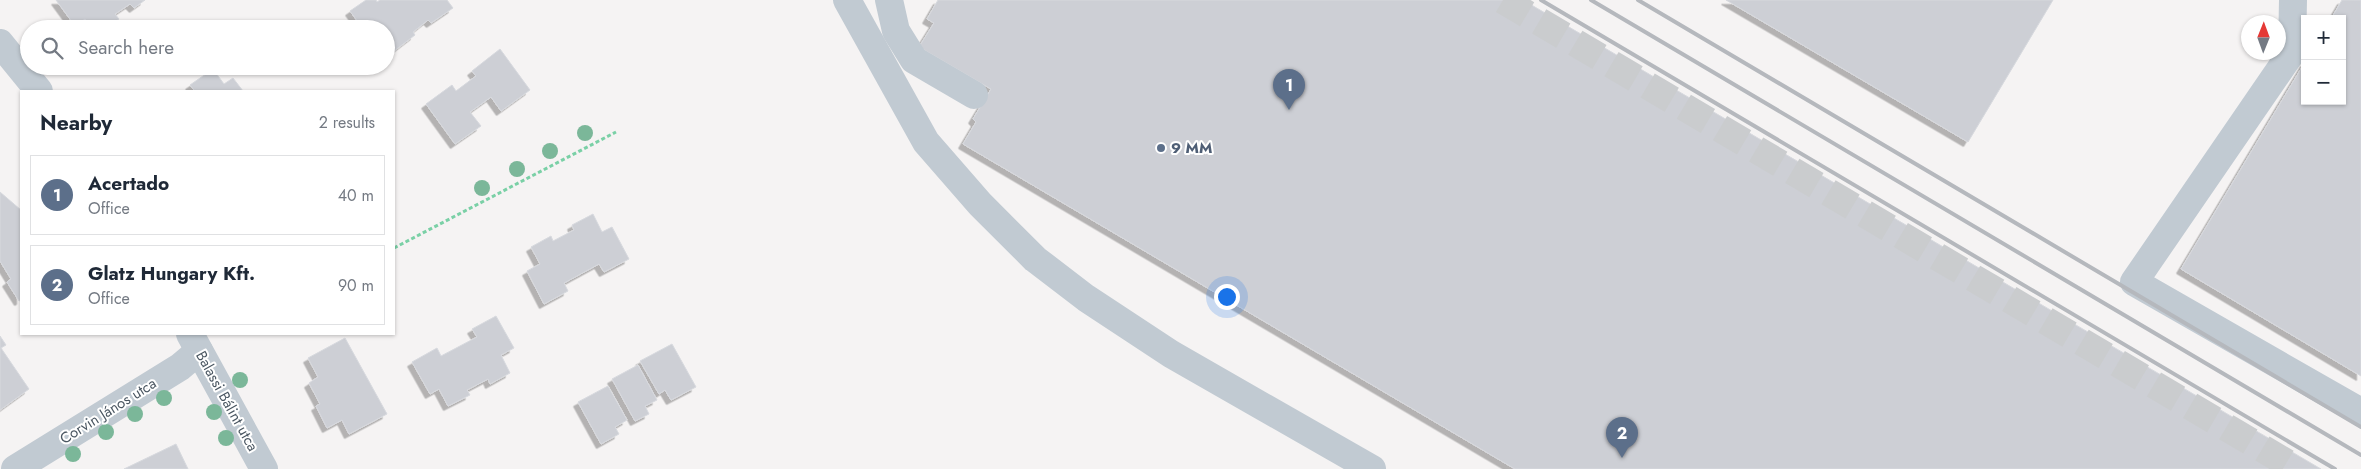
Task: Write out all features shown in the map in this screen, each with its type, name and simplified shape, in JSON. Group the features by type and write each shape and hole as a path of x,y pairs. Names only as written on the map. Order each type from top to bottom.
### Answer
{"street":[{"path":"847,0 926,142 980,204 1035,259 1086,298 1171,354 1372,469"},
{"path":"888,0 896,31 914,60 974,95"},
{"path":"2293,0 2292,52 2134,282 2361,412"},
{"path":"0,43 20,67"},
{"path":"27,75 39,90"},
{"name":"Corvin János utca","path":"15,469 180,367 195,342"},
{"name":"Balassi Bálint utca","path":"195,342 264,469"}],"path":[{"path":"395,247 616,132"}],"building":[{"path":"56,0 145,0 134,8 130,4 115,14 119,19 118,20 71,20"},
{"path":"366,0 376,0 377,2 380,0 447,0 453,8 431,23 428,20 413,32 415,35 395,50 395,20 356,20 350,11"},
{"path":"938,0 1523,0 2321,469 1515,469 963,144 976,122 973,119 991,89 919,47 934,23 927,19"},
{"path":"1726,0 2053,0 1968,142"},
{"path":"2342,0 2361,0 2361,376 2181,269 2301,69 2301,105 2346,105 2346,15 2333,15"},
{"path":"500,49 530,90 501,111 491,97 470,112 481,126 455,144 426,104 452,85 456,91 476,76 472,71"},
{"path":"204,75 217,75 224,84 233,78 242,90 194,90 190,85"},
{"path":"0,192 20,209 19,301 7,282 11,279 0,261"},
{"path":"593,214 602,232 612,227 629,259 604,272 599,264 564,283 568,291 544,304 527,271 540,264 531,247 551,236 553,241 574,230 572,225"},
{"path":"496,316 514,348 501,355 510,373 490,384 488,379 467,390 470,395 448,406 439,389 430,394 412,362 437,348 441,356 477,337 472,329"},
{"path":"0,336 6,345 1,348 29,389 0,410"},
{"path":"345,338 387,414 349,434 342,420 327,428 316,406 320,404 309,383 318,377 308,358"},
{"path":"672,344 696,387 671,400 665,390 659,394 640,361"},
{"path":"638,365 657,400 645,406 649,414 635,421 612,379"},
{"path":"608,386 627,420 615,427 619,434 601,444 578,402"},
{"path":"176,444 188,469 124,469"}],"tunnel":[{"path":"1503,0 2297,469"}],"railway":[{"path":"1541,0 2335,469"},
{"path":"1591,0 2361,455"},
{"path":"1638,0 2361,427"}],"place":[{"name":"Acertado","path":"1289,110"},
{"name":"9 MM","path":"1161,148"},
{"name":"Glatz Hungary Kft.","path":"1622,458"}]}
